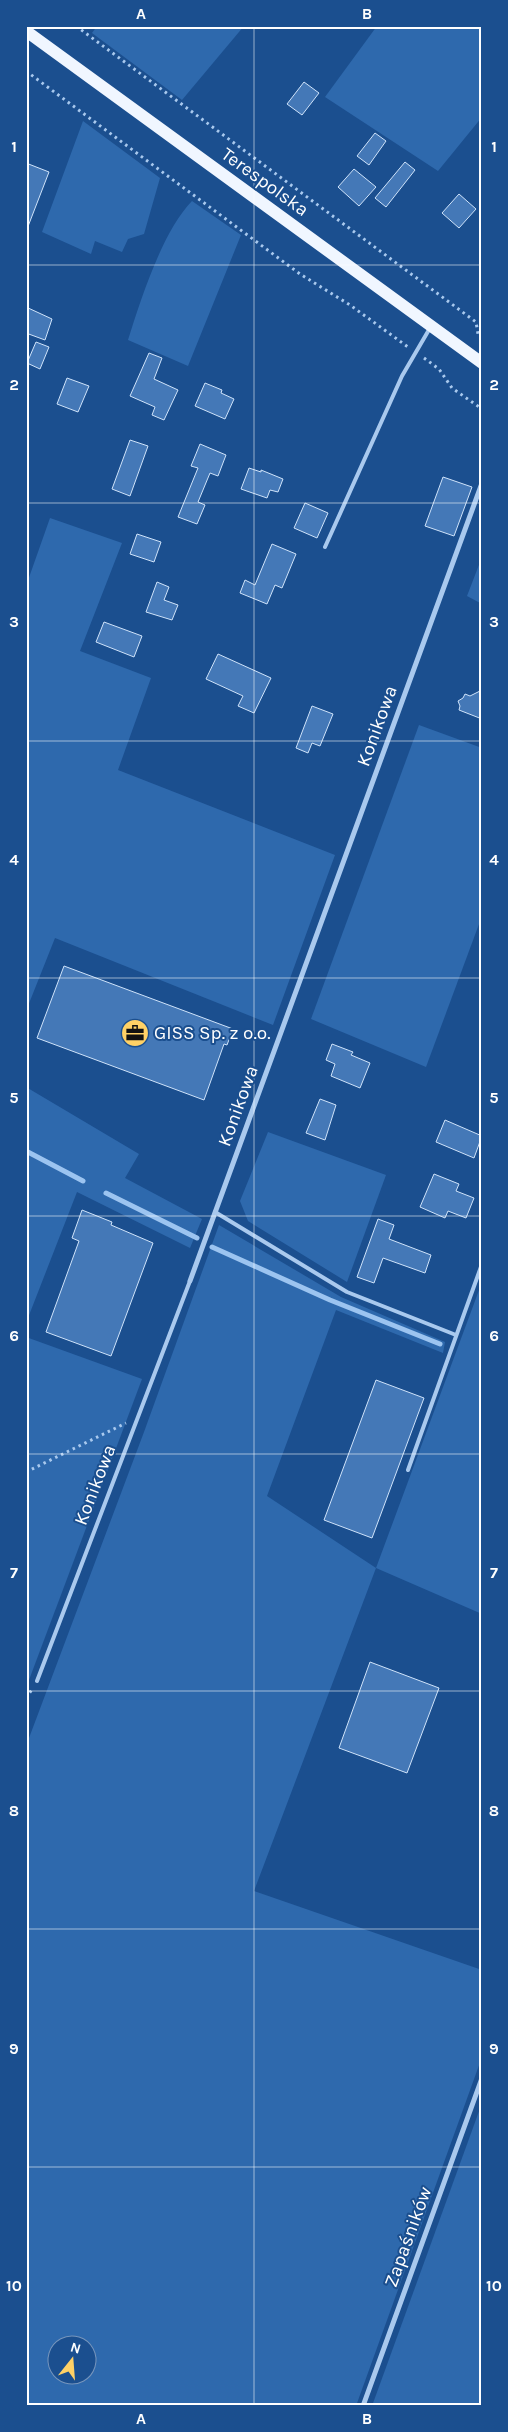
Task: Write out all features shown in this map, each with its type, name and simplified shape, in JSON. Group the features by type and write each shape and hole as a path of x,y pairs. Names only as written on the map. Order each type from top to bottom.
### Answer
{"main road":[{"name":"Terespolska","path":"26,31 482,363"}],"street":[{"name":"Konikowa","path":"190,1281 482,483"},
{"name":"Zapaśników","path":"363,2406 482,2078"}],"lane":[{"path":"325,547 402,376 431,326"},
{"path":"215,1212 348,1292 456,1335"},
{"path":"408,1470 482,1264"},
{"name":"Konikowa","path":"37,1681 190,1281"}],"path":[{"path":"76,26 476,322 478,334 482,337"},
{"path":"26,70 300,274 350,305 440,369 452,388 482,409"},
{"path":"26,1472 136,1418"}],"shaded area":[{"path":"97,26 244,26 182,100 92,33"},
{"path":"377,26 482,26 482,117 438,171 325,97"},
{"path":"83,121 160,178 144,234 128,239 122,252 95,241 91,254 42,232"},
{"path":"192,201 241,235 188,366 128,340 146,286 162,248 181,214"},
{"path":"50,518 122,543 80,651 151,678 118,770 335,855 273,1025 55,938 26,1011 26,586"},
{"path":"482,557 482,604 467,596"},
{"path":"419,725 482,748 482,916 426,1067 311,1019"},
{"path":"26,1087 139,1154 125,1178 202,1219 190,1248 77,1192 26,1323"},
{"path":"268,1132 386,1175 347,1282 248,1221 240,1201"},
{"path":"219,1225 341,1297 445,1342 443,1353 336,1310 267,1496 376,1568 254,1891 482,1970 482,2057 356,2406 26,2406 26,1746 144,1432"},
{"path":"482,1282 482,1614 376,1568"},
{"path":"26,1337 142,1379 26,1688"},
{"path":"482,2103 482,2406 372,2406"}],"building":[{"path":"304,82 319,93 302,115 287,104"},
{"path":"375,133 386,141 369,165 357,156"},
{"path":"405,162 415,170 386,207 375,198"},
{"path":"26,163 49,172 27,229 26,229"},
{"path":"354,169 376,187 359,206 338,187"},
{"path":"459,194 476,209 459,228 442,213"},
{"path":"26,307 52,319 45,340 26,333"},
{"path":"36,342 49,347 40,369 27,363"},
{"path":"149,353 162,358 154,379 178,390 164,420 152,415 155,407 130,396"},
{"path":"67,378 89,386 78,412 57,404"},
{"path":"205,383 222,390 221,393 234,399 225,419 195,406"},
{"path":"130,440 148,446 130,496 112,489"},
{"path":"200,444 226,455 218,476 210,473 198,502 205,505 197,524 178,517 198,468 191,466"},
{"path":"249,468 261,472 261,470 283,479 278,492 270,490 267,498 241,489"},
{"path":"443,477 472,487 454,536 425,526"},
{"path":"305,503 328,513 317,538 294,528"},
{"path":"137,534 161,542 154,562 130,554"},
{"path":"272,544 296,554 282,588 275,585 267,604 240,593 245,580 255,585"},
{"path":"157,582 169,587 164,600 178,605 172,620 146,612"},
{"path":"104,622 142,636 134,657 96,642"},
{"path":"218,654 271,678 254,713 238,706 243,696 206,679"},
{"path":"482,690 482,719 459,710 458,701 465,694 470,696"},
{"path":"312,706 333,714 320,746 312,743 308,753 296,748"},
{"name":"GISS Sp. z o.o.","path":"64,966 233,1029 227,1045 224,1044 204,1100 37,1038"},
{"path":"332,1044 353,1052 351,1055 370,1063 360,1088 331,1076 335,1064 326,1060"},
{"path":"320,1099 336,1105 325,1140 306,1133"},
{"path":"445,1120 482,1136 474,1158 436,1142"},
{"path":"434,1174 459,1184 456,1191 474,1198 466,1218 448,1211 445,1218 420,1207"},
{"path":"82,1210 112,1222 111,1225 153,1243 111,1356 46,1332 79,1241 72,1238"},
{"path":"378,1219 394,1225 389,1239 431,1255 425,1273 383,1258 374,1283 357,1277"},
{"path":"376,1380 424,1398 372,1538 324,1520"},
{"path":"370,1662 439,1688 407,1773 339,1748"}],"waterway":[{"path":"26,1151 83,1181"},
{"path":"106,1193 197,1238"},
{"path":"212,1247 330,1300 440,1344"}],"place":[{"name":"GISS Sp. z o.o.","path":"135,1033"}]}
